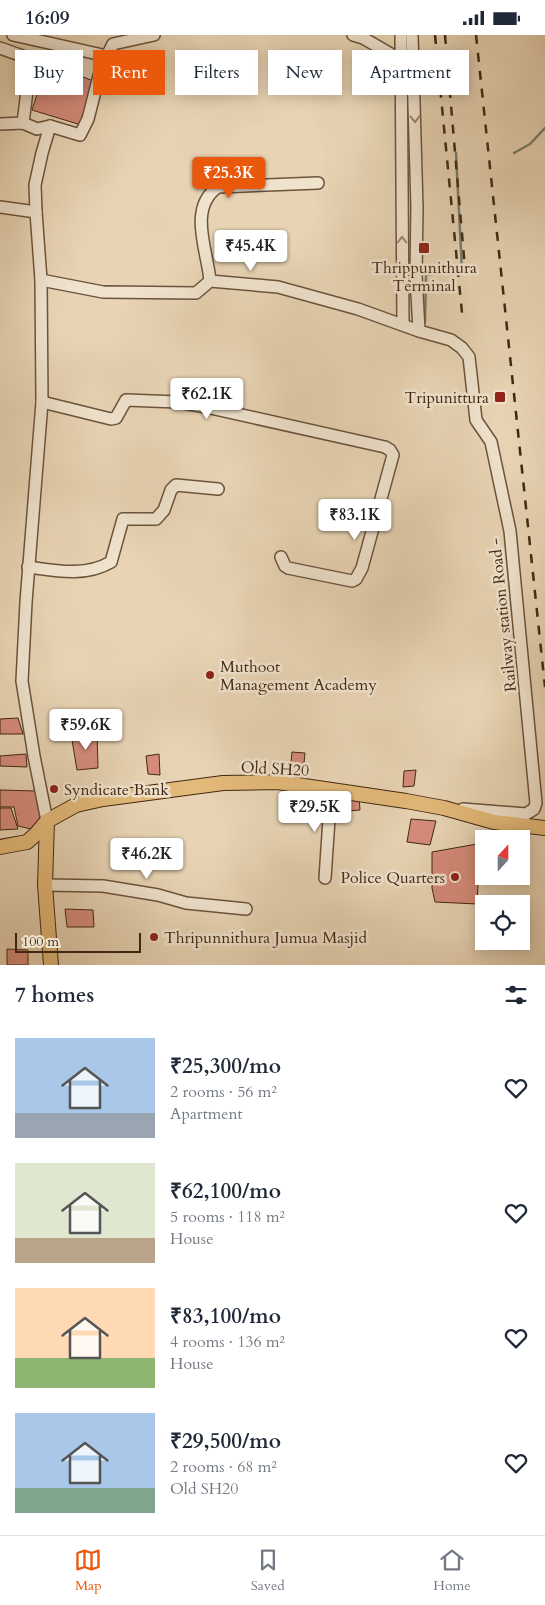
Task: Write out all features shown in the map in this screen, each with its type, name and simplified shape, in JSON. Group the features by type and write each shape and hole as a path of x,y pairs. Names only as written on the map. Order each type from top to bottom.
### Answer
{"main road":[{"name":"Old SH20","path":"0,847 27,842 36,835 47,821 76,805 103,799 223,783 278,782 444,808 494,822 545,828"},
{"path":"47,821 45,885 51,965"}],"street":[{"path":"12,35 93,53"},
{"path":"110,50 113,44 151,35"},
{"path":"354,35 384,50"},
{"path":"401,35 401,50"},
{"path":"41,280 103,292 196,293 210,281 278,287 358,309 419,331 416,275 417,207 412,35"},
{"path":"0,48 31,59 23,123"},
{"path":"0,124 23,123 36,129 50,126 80,135 88,119 94,95"},
{"path":"401,95 403,324"},
{"path":"47,821 22,681 28,567 42,402 41,280 35,185 50,126"},
{"path":"210,281 200,230 207,197 212,191 218,187 318,183"},
{"path":"0,207 36,212"},
{"name":"Railway station Road -","path":"419,331 451,340 462,348 469,357 476,420 491,442 510,531 536,803 534,809 526,814 444,808"},
{"path":"42,402 111,419 116,418 126,400 178,402 385,447 390,450 392,455 362,568 356,579 352,581 288,569 281,557"},
{"path":"28,567 74,573 104,566 111,562 123,519 156,519 164,510 171,490 176,485 218,489"},
{"path":"325,878 331,790"},
{"path":"45,885 103,886 158,895 186,903 246,909"}],"building":[{"path":"83,77 93,81 93,91 81,125 32,110 37,95 83,95"},
{"path":"18,718 23,734 0,734 0,719"},
{"path":"71,734 97,734 98,768 77,770"},
{"path":"292,752 305,753 303,774 290,772"},
{"path":"26,754 27,767 0,766 0,756"},
{"path":"159,754 160,775 148,774 146,756"},
{"path":"416,770 414,786 403,787 404,771"},
{"path":"0,790 36,791 43,817 31,829 18,826 14,807 0,807"},
{"path":"337,794 359,796 360,810 335,812"},
{"path":"0,808 11,808 18,829 0,830"},
{"path":"411,819 436,821 430,845 407,842"},
{"name":"Police Quarters","path":"475,844 475,885 478,885 475,904 435,902 432,888 432,852"},
{"path":"65,909 93,910 94,927 67,927"},
{"path":"7,949 28,950 28,965 7,965"}],"waterway":[{"path":"514,153 530,144 545,128"},
{"path":"425,322 426,275 462,270 456,153"}],"railway":[{"path":"435,35 462,313"},
{"path":"445,35 465,269"},
{"path":"476,35 545,687"}],"place":[{"name":"Thrippunithura Terminal","path":"424,248"},
{"name":"Tripunittura","path":"500,397"},
{"name":"Muthoot Management Academy","path":"210,675"},
{"name":"Syndicate Bank","path":"54,789"},
{"name":"Police Quarters","path":"455,877"},
{"name":"Thripunnithura Jumua Masjid","path":"154,937"}]}
